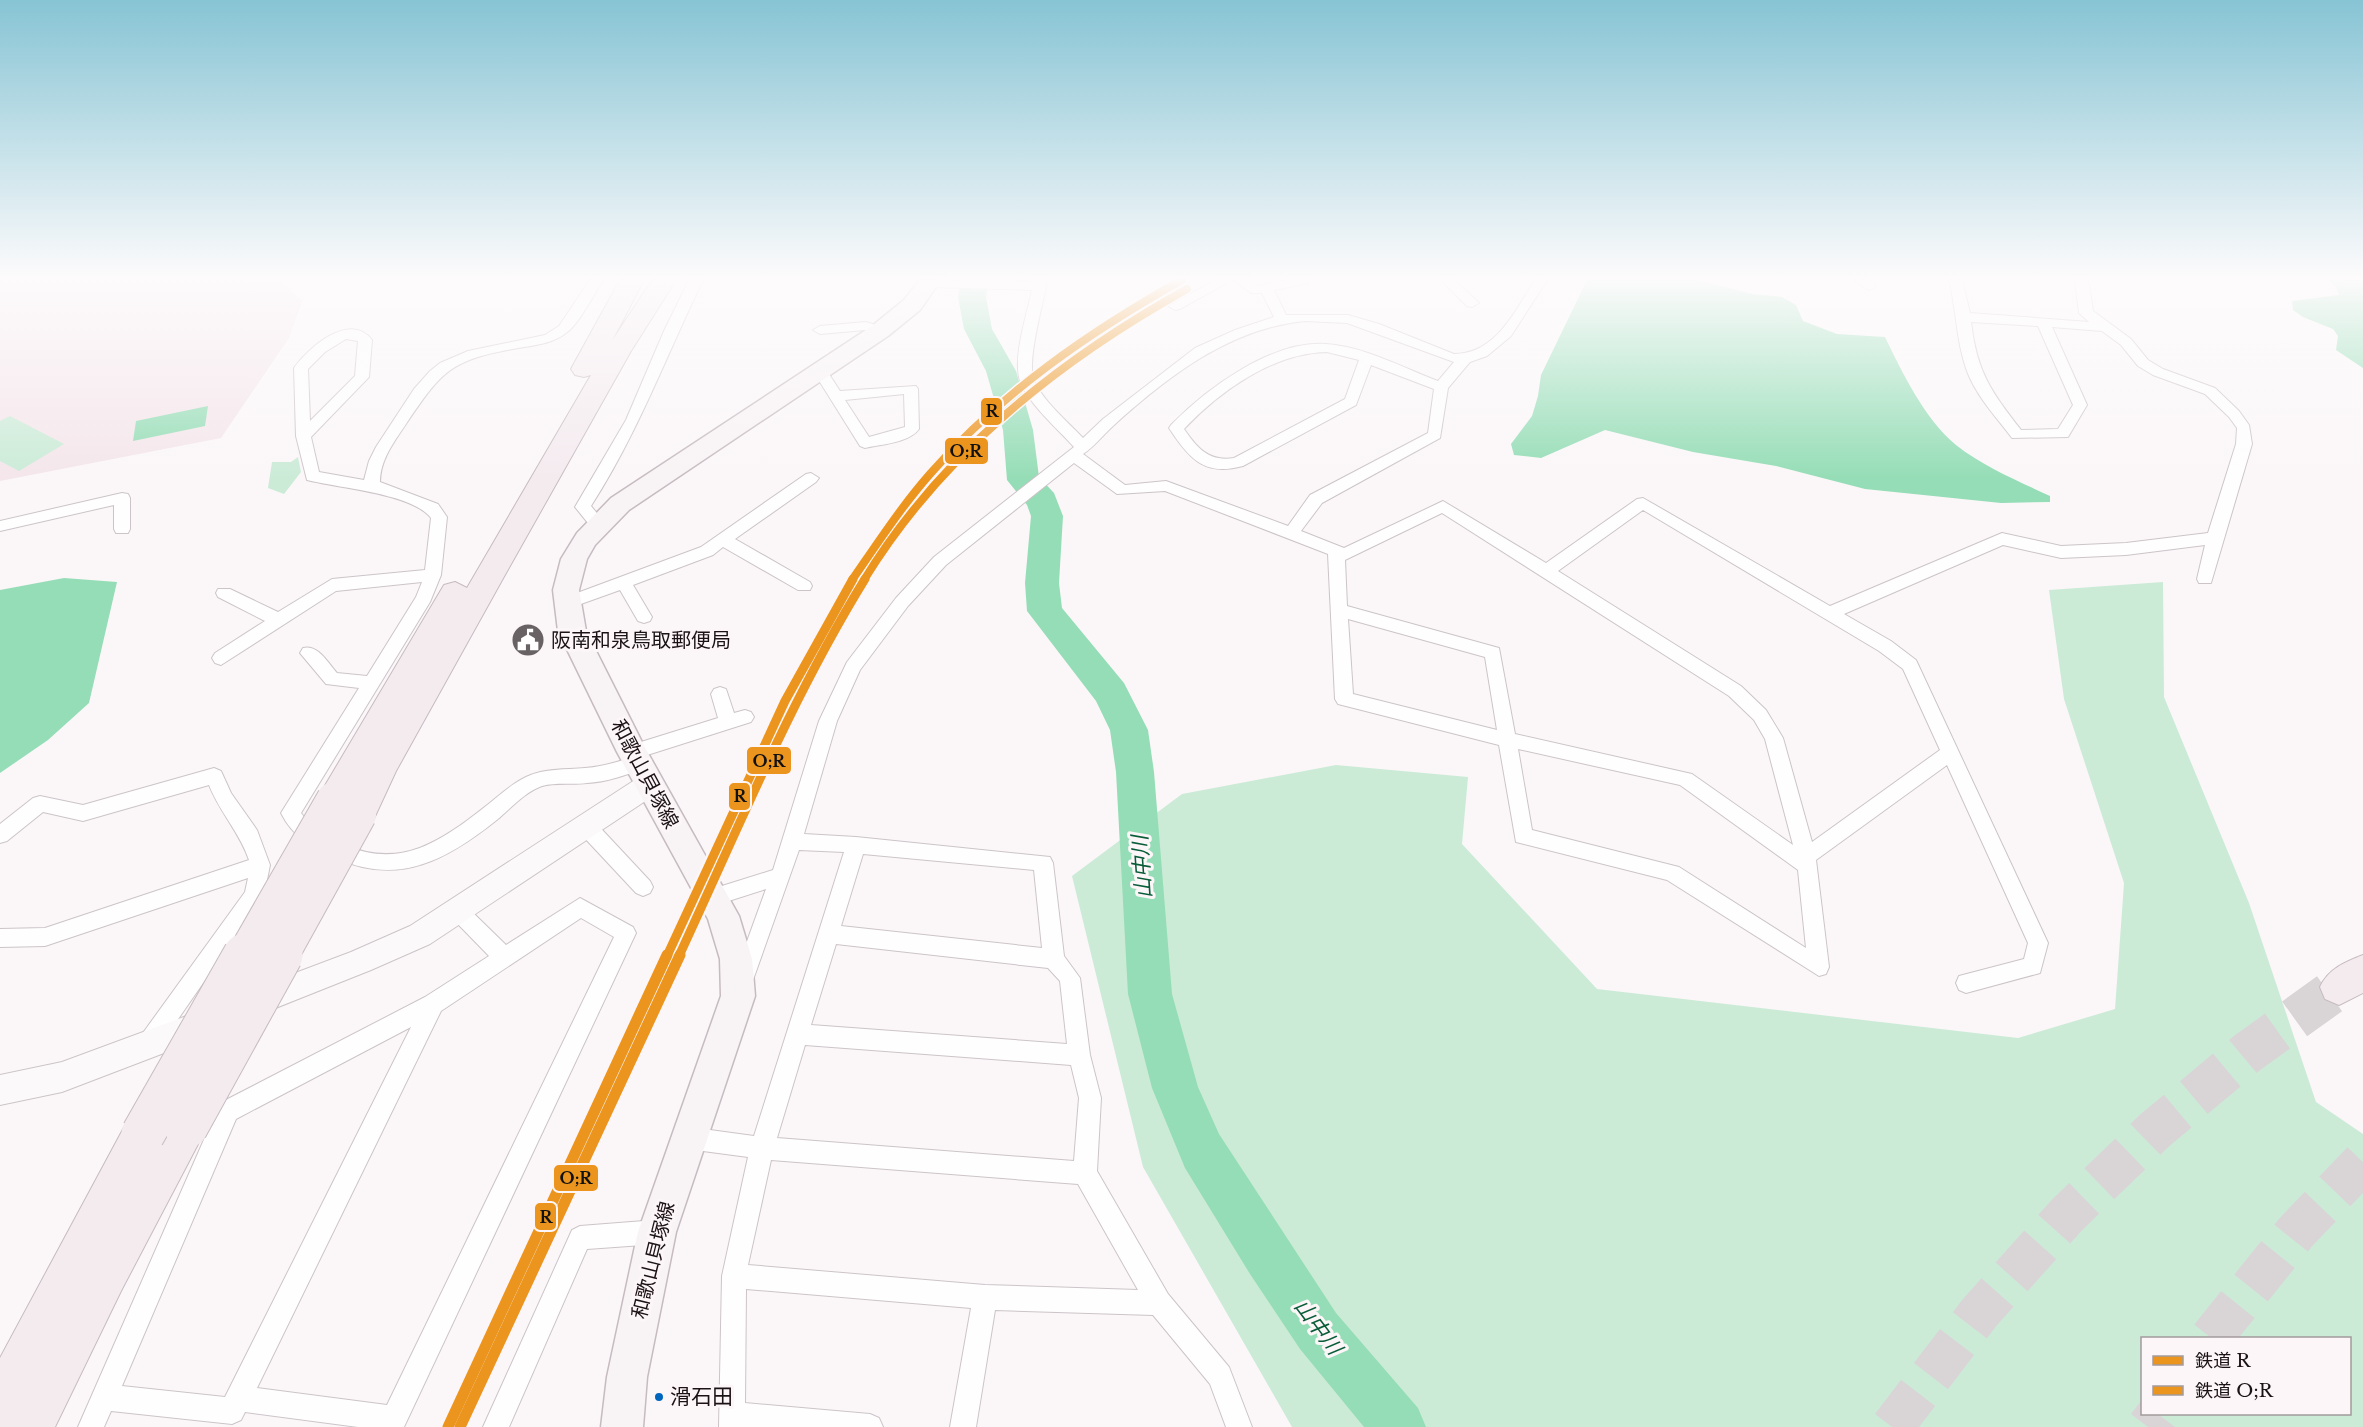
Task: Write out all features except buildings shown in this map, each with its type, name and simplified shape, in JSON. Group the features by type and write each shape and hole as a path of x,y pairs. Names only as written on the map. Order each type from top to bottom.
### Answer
{"highway":[{"path":"30,1427 137,1212 186,1127 346,807 596,347"},
{"path":"0,1407 143,1134 346,807 381,767 621,347"}],"main road":[{"name":"和歌山貝塚線","path":"622,1427 627,1377 657,1232 738,996 736,959 723,916 640,767 572,631 567,603 567,579 574,558 598,524 620,504 857,347"}],"street":[{"path":"323,347 313,353 301,368 303,436 312,476 356,485 372,485 426,505 439,517 433,575 424,598 291,813 297,827 351,858 376,865 407,862 444,847 464,835 520,789 536,781 602,774 640,767 736,720 720,694"},
{"path":"303,436 362,377 364,347"},
{"path":"372,485 373,467 382,449 436,373 448,363 464,357 511,347"},
{"path":"598,524 583,507 633,420 664,347"},
{"path":"1028,347 1025,359 1026,379 1037,397 1078,452 1122,490 1166,486 1345,554 1443,506 1735,691 1760,715 1774,738 1807,861 1819,967 1672,873 1524,836 1493,653 1338,610"},
{"path":"738,996 781,876 828,721 853,668 902,602 940,561 1078,452 1108,422 1190,357 1212,347"},
{"path":"1423,347 1452,358 1464,360 1479,356 1492,347"},
{"path":"1968,347 1971,364 1981,387 2017,435 2063,434 2080,405 2054,347"},
{"path":"2129,347 2142,363 2210,391 2234,414 2244,428 2244,444 2205,579"},
{"path":"1366,360 1351,402 1238,462 1222,465 1195,456 1176,428 1202,403 1242,374 1303,350 1328,348 1366,360 1441,387"},
{"path":"1291,534 1316,499 1435,435 1441,387 1464,360"},
{"path":"820,371 835,396 865,443 905,434 912,429 911,389 835,396"},
{"path":"567,603 707,551 811,478"},
{"path":"0,526 122,498 122,529"},
{"path":"1546,571 1643,503 1885,646 1910,665 2038,943 2032,966 1966,983"},
{"path":"1830,613 2002,539 2061,552 2126,549 2215,538"},
{"path":"723,540 781,581 804,586"},
{"path":"1336,551 1344,699 1508,740 1685,779 1807,861"},
{"path":"221,658 332,585 433,575"},
{"path":"624,581 645,617"},
{"path":"224,593 279,620"},
{"path":"309,653 332,679 373,683"},
{"path":"1807,861 1950,753"},
{"path":"0,1090 62,1077 361,961 420,935 586,826 640,767"},
{"path":"0,835 40,804 83,813 214,776 223,797 250,836 260,865 254,895 147,1044"},
{"path":"586,826 643,887"},
{"path":"790,841 1043,863 1054,959 1070,978 1079,1055 1090,1098 1085,1173 1159,1303 1220,1376 1239,1427"},
{"path":"856,845 762,1148 734,1276 732,1421 870,1427"},
{"path":"0,938 45,937 260,865"},
{"path":"713,897 781,876"},
{"path":"91,1427 228,1111 433,1004 580,907 626,933 392,1423 238,1398"},
{"path":"457,910 504,957"},
{"path":"829,934 1054,959"},
{"path":"104,1397 232,1410 433,1004"},
{"path":"798,1034 1079,1055"},
{"path":"688,1138 762,1148 1085,1173"},
{"path":"496,1427 580,1238 657,1232"},
{"path":"734,1276 985,1297 1159,1303"},
{"path":"963,1427 985,1297"}],"shaded area":[{"path":"0,347 283,347 221,438 0,481"},
{"path":"1555,347 1890,347 1915,395 1944,434 1978,460 2050,496 2050,502 2001,503 1865,489 1776,466 1693,452 1605,430 1541,458 1514,455 1511,444 1532,416 1541,375"},
{"path":"2336,347 2363,347 2363,368 2336,350"},
{"path":"208,406 205,426 133,441 136,421"},
{"path":"10,416 64,444 19,471 0,461 0,421"},
{"path":"298,457 301,472 284,494 268,488 272,462 291,462"},
{"path":"64,578 117,582 89,703 48,740 0,773 0,590"},
{"path":"2163,582 2164,697 2249,903 2316,1102 2363,1134 2363,1427 1292,1427 1143,1167 1072,876 1182,794 1336,765 1468,777 1462,844 1597,989 2018,1038 2115,1009 2124,883 2064,699 2049,590"}],"waterway":[{"name":"山中川","path":"988,347 1001,371 1018,430 1023,480 1042,501 1047,516 1042,583 1045,611 1111,693 1129,730 1135,772 1150,994 1175,1088 1202,1151 1268,1256 1318,1331 1399,1427"}],"tunnel":[{"path":"1892,1427 1980,1312 2067,1215 2154,1131 2247,1053 2339,987"},
{"path":"2212,1337 2296,1232 2363,1162"},
{"path":"2148,1427 2157,1415"}],"rail line":[{"name":"R","path":"448,1427 756,762 817,640 851,582 888,527 929,475 985,417 1073,347"},
{"name":"O;R","path":"460,1427 781,734 849,605 888,544 910,515 970,447 1036,387 1092,347"}],"place":[{"name":"阪南和泉鳥取郵便局","path":"528,640"},
{"name":"滑石田","path":"659,1397"}]}
